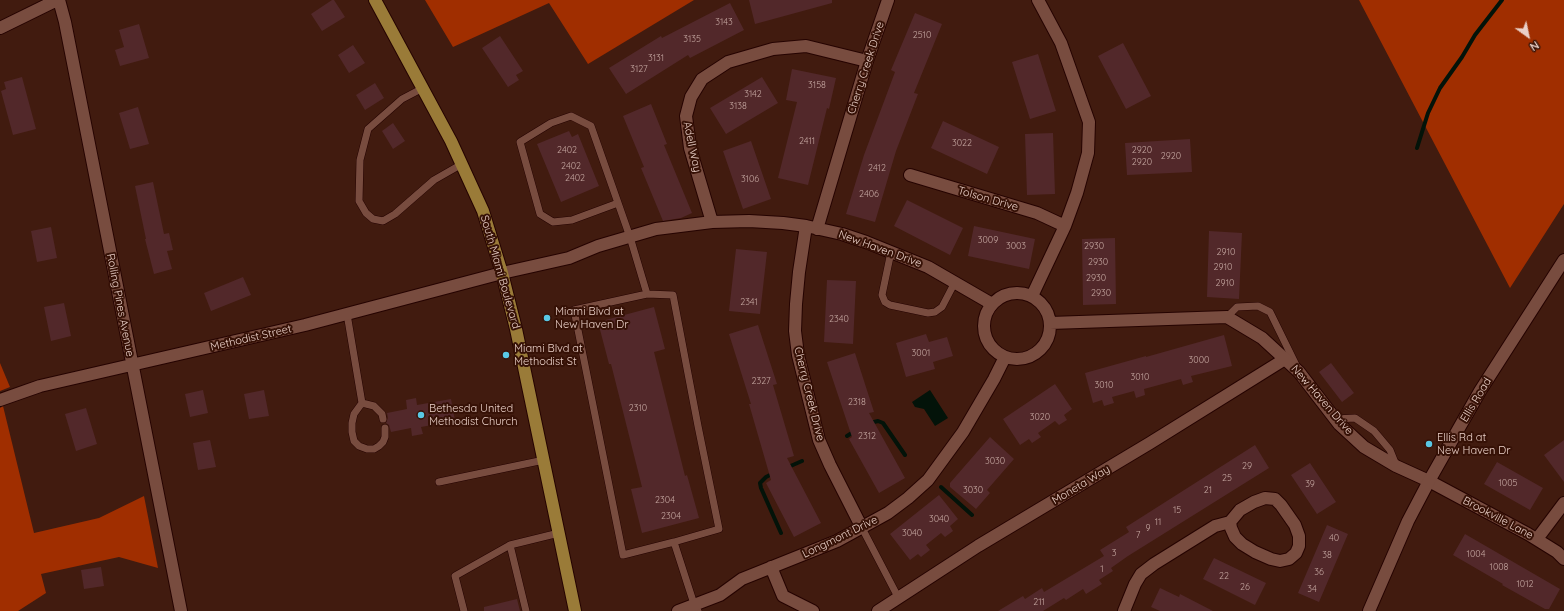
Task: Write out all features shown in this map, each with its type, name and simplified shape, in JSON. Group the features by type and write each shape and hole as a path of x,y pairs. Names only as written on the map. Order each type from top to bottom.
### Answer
{"main road":[{"name":"South Miami Boulevard","path":"375,0 462,164 483,211 502,273 516,329 575,611"}],"street":[{"path":"0,28 58,0"},
{"name":"Rolling Pines Avenue","path":"58,0 65,22 181,611"},
{"name":"Cherry Creek Drive","path":"862,528 819,440 798,355 795,331 796,304 799,272 812,227 888,0"},
{"path":"1032,296 1065,226 1077,193 1088,153 1089,122 1061,43 1038,0"},
{"name":"Adell Way","path":"712,222 690,148 686,116 690,97 702,79 728,62 773,49 806,46 867,61"},
{"name":"Tolson Drive","path":"910,175 1037,213 1065,226"},
{"name":"New Haven Drive","path":"502,273 569,258 598,246 656,229 712,222 749,221 812,227 842,234 928,266 992,304"},
{"name":"Ellis Road","path":"1369,611 1408,520 1429,481 1480,391 1564,260"},
{"name":"Methodist Street","path":"0,400 40,386 298,327 502,273"},
{"path":"1022,292 1032,296 1041,302 1048,312 1050,334 1045,344 1037,352 1027,358 1016,359 1005,357 996,351 989,343 985,334 984,323 986,313 992,304 1001,297 1011,293 1022,292"},
{"path":"1050,323 1227,317"},
{"name":"New Haven Drive","path":"1227,317 1262,338 1299,372 1335,419 1364,446 1396,466 1429,481"},
{"name":"Longmont Drive","path":"678,611 696,607 720,595 742,579 815,551 862,528 888,513 928,480 963,432 1005,357"},
{"name":"Moneta Way","path":"878,611 978,546 1150,443 1285,359"},
{"name":"Brookville Lane","path":"1429,481 1537,539 1557,552 1564,559"},
{"path":"1124,611 1135,584 1141,574 1154,564 1215,526 1230,522 1240,510 1265,498 1275,500 1282,505 1295,525 1299,536 1299,546 1296,554 1289,559 1280,561 1255,552 1242,544 1235,537 1230,522"},
{"path":"1537,539 1564,503"},
{"path":"771,567 783,596 813,611"}],"lane":[{"path":"423,88 402,99 368,129 360,160 359,201 373,219 383,221 395,214 434,180 462,164"},
{"path":"618,203 572,220 553,222 540,214 520,142 550,123 570,116 591,126 630,237 647,294"},
{"path":"891,252 882,295 885,302 890,305 928,313 935,312 942,307 955,282"},
{"path":"647,294 673,295 698,426 720,529 674,542 623,555 574,310 647,294"},
{"path":"1227,317 1237,307 1258,306 1270,312 1299,372"},
{"path":"347,314 362,403 354,414 352,423 354,441 359,446 367,449 374,449 379,446 385,437 385,428"},
{"path":"362,403 374,406 382,414 383,419"},
{"path":"1335,419 1356,418 1374,431 1390,450 1396,466"},
{"path":"439,482 544,460"},
{"path":"862,528 898,598"},
{"path":"464,611 455,576 510,545 559,533"},
{"path":"674,542 696,607"},
{"path":"510,545 526,611"}],"shaded area":[{"path":"425,0 694,0 588,64 549,3 453,47"},
{"path":"1359,0 1564,0 1564,204 1510,288"},
{"path":"0,363 10,387 0,391"},
{"path":"930,390 948,418 935,426 924,409 915,407 912,402"},
{"path":"3,406 34,533 99,518 144,496 158,568 119,557 41,574 46,593 18,611 0,611 0,408"}],"building":[{"path":"334,0 345,17 322,31 311,14"},
{"path":"749,0 832,0 832,3 755,24"},
{"path":"730,3 744,30 690,58 688,55 626,94 609,68 661,36 662,38"},
{"path":"915,13 942,24 914,93 918,94 896,151 875,222 846,214 864,155 895,72 891,70"},
{"path":"139,24 149,58 120,66 115,50 124,47 119,30"},
{"path":"500,36 523,71 516,75 519,80 508,87 482,48"},
{"path":"1123,43 1151,96 1126,109 1098,56"},
{"path":"353,45 365,63 349,73 338,55"},
{"path":"1038,54 1056,111 1030,119 1012,62"},
{"path":"792,69 836,78 808,185 778,178 797,102 786,100"},
{"path":"22,77 36,129 13,135 1,91 6,89 4,82"},
{"path":"762,77 778,103 726,134 710,108"},
{"path":"375,83 384,98 365,110 356,95"},
{"path":"651,104 667,144 664,145 692,213 681,218 663,221 641,168 644,167 623,116"},
{"path":"138,107 149,144 130,149 119,113"},
{"path":"943,121 999,147 987,174 931,148"},
{"path":"393,123 405,141 393,149 382,131"},
{"path":"569,131 572,137 578,134 599,186 561,202 537,144"},
{"path":"1053,133 1055,194 1027,195 1025,134"},
{"path":"1190,139 1192,172 1127,175 1125,143"},
{"path":"751,141 771,199 743,209 723,151"},
{"path":"153,182 164,234 169,233 173,250 167,251 172,269 154,274 145,239 135,186"},
{"path":"907,200 963,228 950,255 894,226"},
{"path":"974,226 1035,239 1029,269 968,256"},
{"path":"51,227 57,258 37,262 31,231"},
{"path":"1209,231 1242,233 1239,299 1207,297"},
{"path":"1115,238 1116,304 1083,305 1082,239"},
{"path":"736,249 767,252 760,314 729,311"},
{"path":"243,277 251,295 211,311 204,293"},
{"path":"827,280 856,281 853,344 824,342"},
{"path":"64,303 71,336 51,341 44,307"},
{"path":"654,307 665,349 654,352 685,476 687,475 699,518 642,533 631,489 642,487 611,364 609,364 598,322"},
{"path":"758,325 777,384 773,385 794,456 787,458 821,523 794,537 766,483 771,480 749,404 751,404 729,334"},
{"path":"926,334 929,342 947,337 953,356 933,362 935,369 906,377 896,343"},
{"path":"1224,335 1232,366 1191,376 1193,382 1183,385 1181,379 1144,389 1145,395 1136,398 1134,391 1112,397 1114,403 1104,406 1102,400 1093,403 1085,373"},
{"path":"855,353 874,412 869,413 905,478 879,493 849,439 852,437 827,362"},
{"path":"1331,363 1354,393 1342,402 1319,372"},
{"path":"1055,384 1072,409 1064,415 1067,420 1059,425 1055,421 1038,433 1041,437 1032,443 1029,439 1020,445 1003,419"},
{"path":"203,390 208,413 190,417 185,394"},
{"path":"264,390 269,416 249,419 244,394"},
{"name":"Bethesda United Methodist Church","path":"416,398 417,405 451,399 455,421 421,427 423,434 412,436 411,428 391,432 389,425 386,423 388,418 387,413 407,409 406,400"},
{"path":"86,408 97,444 76,451 65,414"},
{"path":"990,437 1014,459 987,490 990,493 976,509 950,487 950,483"},
{"path":"210,440 216,467 198,470 193,443"},
{"path":"1564,440 1564,482 1544,455"},
{"path":"1255,445 1269,468 1128,556 1111,568 1113,571 1099,580 1102,584 1086,594 1083,589 1066,600 1064,598 1043,611 998,611 1023,596 1025,599 1042,588 1044,592 1104,556 1100,550 1129,532 1126,527"},
{"path":"1497,462 1543,488 1530,510 1484,484"},
{"path":"1310,463 1336,502 1317,514 1291,475"},
{"path":"939,495 958,519 950,526 953,531 945,537 941,533 926,545 930,550 921,557 918,554 910,560 890,534"},
{"path":"1327,525 1348,534 1319,602 1298,593"},
{"path":"1465,534 1560,589 1549,609 1545,609 1502,585 1503,584 1453,555"},
{"path":"1214,558 1266,583 1255,605 1203,579"},
{"path":"101,567 104,586 84,589 81,570"},
{"path":"1160,588 1179,597 1180,594 1213,611 1160,611 1151,607"},
{"path":"517,599 520,611 484,611 484,607"}],"waterway":[{"path":"1417,148 1428,113 1440,88 1462,57 1475,35 1502,0"},
{"path":"870,423 878,421 883,423 905,455"},
{"path":"847,436 855,431"},
{"path":"786,468 802,461"},
{"path":"774,473 766,477 760,483 781,533"},
{"path":"941,487 972,515"}],"place":[{"name":"Miami Blvd at New Haven Dr","path":"547,318"},
{"name":"Miami Blvd at Methodist St","path":"506,355"},
{"name":"Bethesda United Methodist Church","path":"421,415"},
{"name":"Ellis Rd at New Haven Dr","path":"1429,444"}]}
